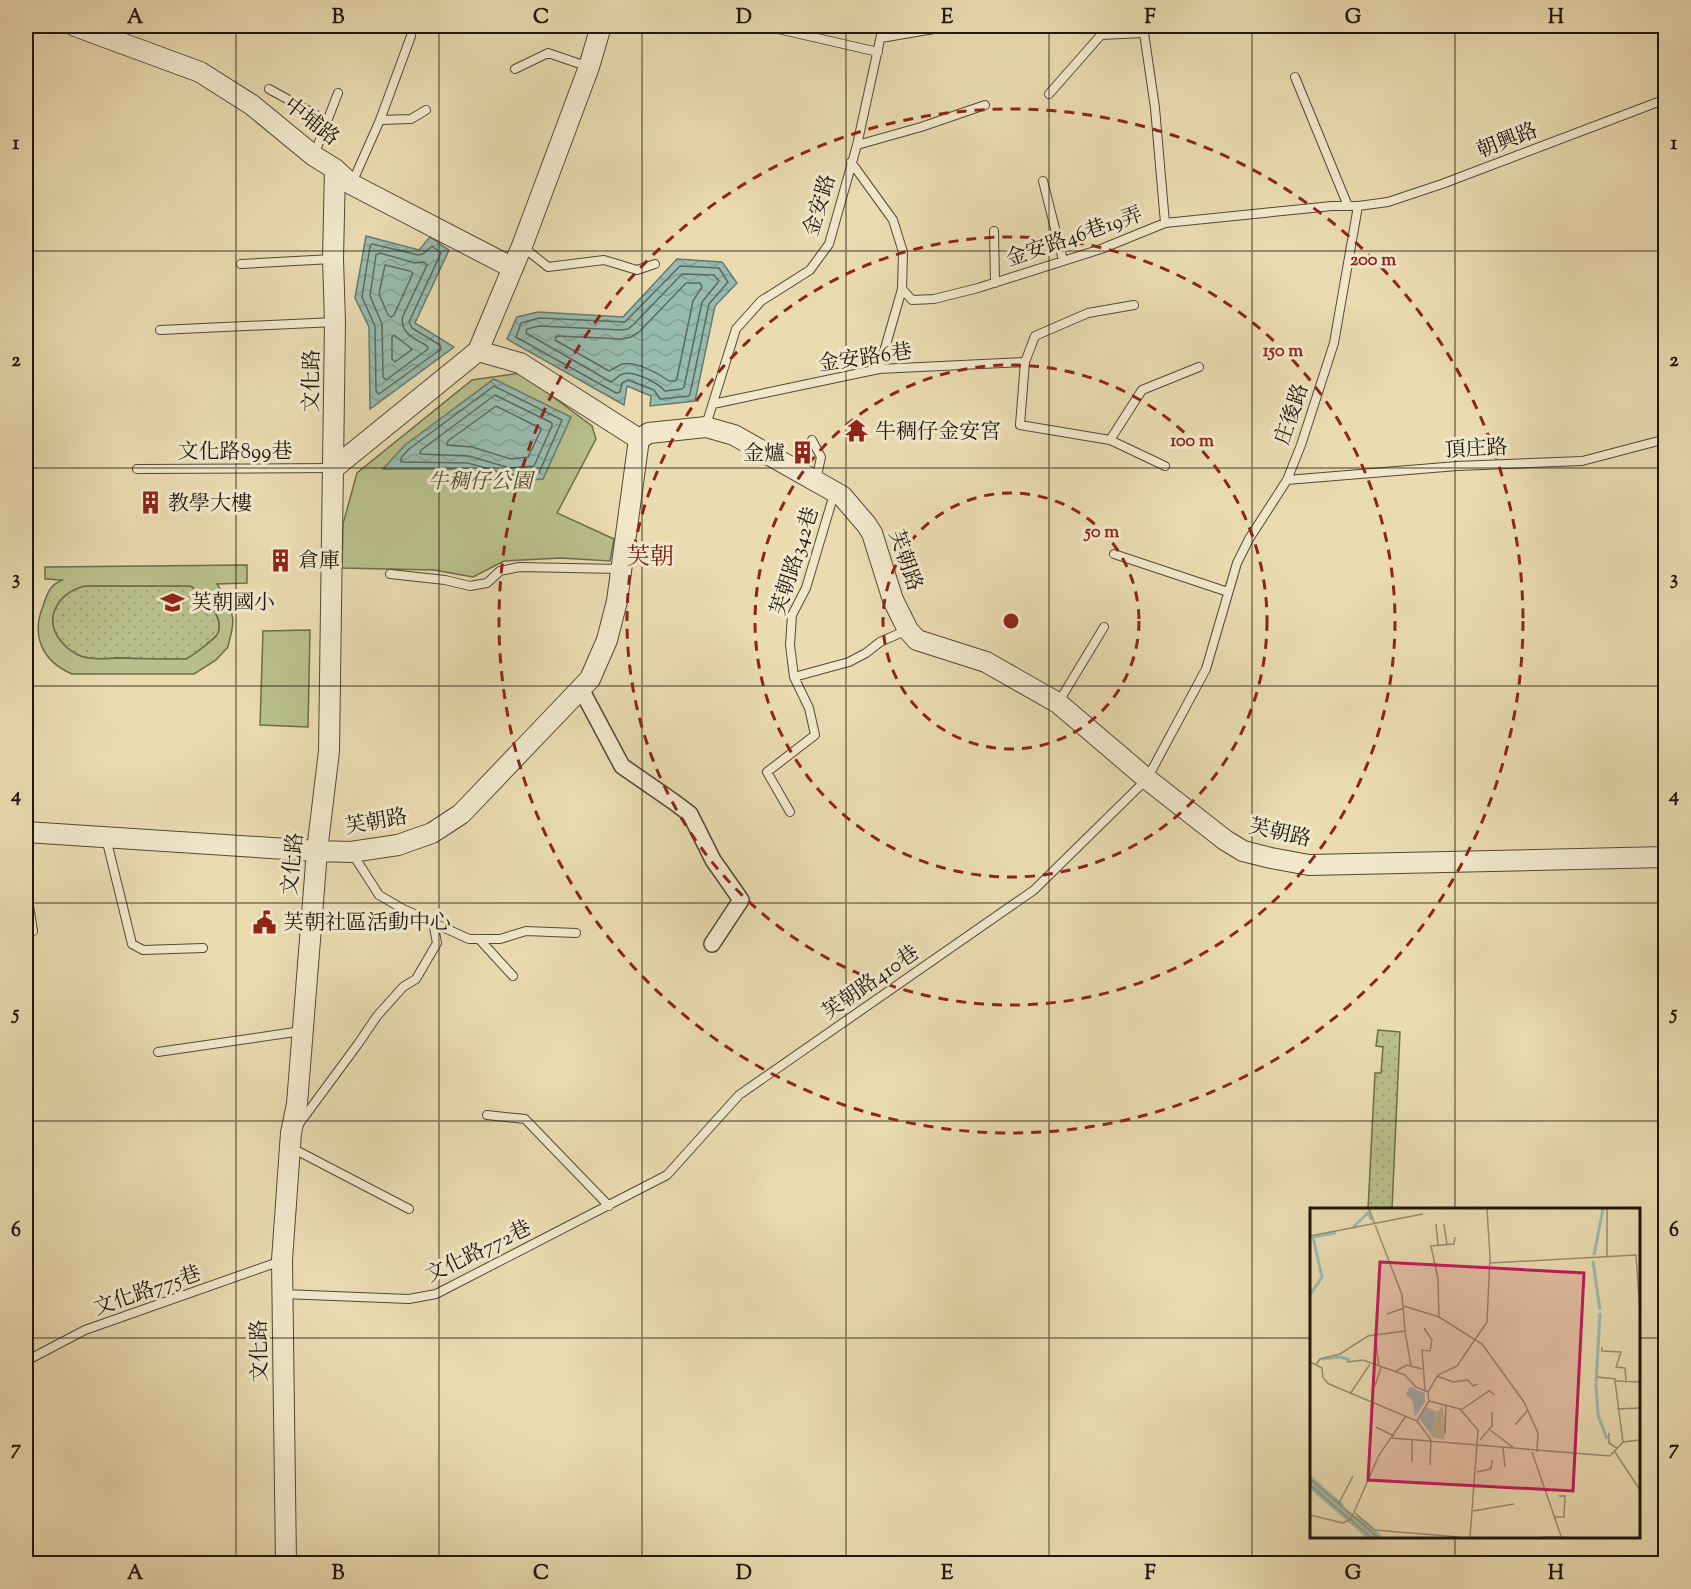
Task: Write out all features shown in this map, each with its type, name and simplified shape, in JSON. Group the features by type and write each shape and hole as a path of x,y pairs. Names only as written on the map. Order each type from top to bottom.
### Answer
{"street":[{"name":"中埔路","path":"75,26 200,72 252,105 351,184 513,268"},
{"path":"334,468 478,351 522,246 589,67 601,26"},
{"name":"文化路","path":"286,1563 282,1260 290,1140 297,1104 317,851 329,751 334,468 335,169"},
{"path":"478,351 520,363 639,439"},
{"name":"芙朝路","path":"26,832 351,852 398,845 432,833 461,814 590,680 607,640 617,601 639,439 649,433 706,427 734,435 842,496 872,533 893,600 908,630 917,640 986,662 1058,703 1147,779 1225,840 1243,850 1309,865 1665,857"},
{"path":"581,689 622,766 690,814 713,860 741,900 712,944"}],"lane":[{"path":"765,26 878,52"},
{"name":"金安路","path":"706,427 736,329 761,301 810,270 829,244 857,145 883,26"},
{"path":"881,38 951,26"},
{"path":"1049,94 1101,36 1143,29 1155,108 1165,223 1332,206 1358,206"},
{"path":"351,184 380,120 411,36"},
{"path":"515,69 548,53 589,67"},
{"path":"1295,77 1348,206"},
{"path":"269,89 327,121"},
{"path":"314,156 338,93"},
{"name":"朝興路","path":"1358,206 1388,202 1665,99"},
{"path":"857,145 921,127 985,105"},
{"path":"380,120 411,119 426,110"},
{"path":"851,162 894,220 903,252 902,288 879,369"},
{"path":"1043,181 1063,260"},
{"name":"庄後路","path":"1147,779 1206,669 1237,563 1249,539 1287,480 1301,445 1334,343 1358,206"},
{"name":"金安路46巷19弄","path":"902,288 912,300 934,299 995,283 1101,249 1165,223"},
{"name":"金安路46巷19弄","path":"994,231 995,283"},
{"path":"522,246 548,267 604,260 636,270 656,264"},
{"path":"241,264 333,259"},
{"path":"1134,305 1088,314 1035,336 1025,362 1020,424 1110,440 1164,466"},
{"path":"160,330 335,322"},
{"name":"金安路6巷","path":"712,404 879,369 1025,362"},
{"path":"1110,440 1142,390 1199,367"},
{"name":"頂庄路","path":"1287,480 1457,466 1582,461 1665,439"},
{"path":"812,440 821,457 815,482"},
{"name":"文化路899巷","path":"137,470 334,468"},
{"name":"芙朝路342巷","path":"790,812 767,772 815,735 809,708 794,677 790,645 792,615 806,588 835,493"},
{"path":"1114,554 1228,592"},
{"path":"390,574 445,580 470,586 487,583 500,572 519,567 620,569"},
{"path":"1058,703 1104,627"},
{"path":"794,677 849,662 880,642 908,630"},
{"name":"芙朝路410巷","path":"609,1206 668,1175 738,1095 1034,890 1147,779"},
{"path":"106,837 132,944 143,950 203,948"},
{"path":"351,852 379,895 403,909 469,939 500,939 526,931 576,933"},
{"path":"26,887 33,931"},
{"path":"409,1209 290,1140 377,1016 403,987 416,979 437,943 433,922"},
{"path":"479,939 513,976"},
{"path":"158,1052 302,1031"},
{"path":"487,1114 525,1119 609,1206"},
{"name":"文化路772巷","path":"283,1294 409,1299 436,1294 609,1206"},
{"name":"文化路775巷","path":"26,1360 85,1330 282,1260"}],"green space":[{"name":"牛稠仔公園","path":"521,373 592,426 596,439 557,513 614,539 610,561 561,558 504,561 473,577 434,570 342,568 343,524 357,473 472,380"},
{"path":"247,565 247,583 217,584 230,605 233,620 228,647 216,660 194,674 72,674 62,669 46,655 39,637 40,617 48,592 62,580 45,579 45,567","holes":["84,586 191,586 212,608 219,621 219,628 215,637 186,659 97,659 81,656 61,642 54,627 54,612 59,603 70,592"]},
{"path":"84,586 191,586 216,614 219,621 217,635 186,659 97,659 81,656 61,642 53,620 56,607 62,599 70,592"},
{"path":"310,630 308,727 260,725 263,631"},
{"path":"1378,1030 1400,1032 1392,1208 1368,1208 1375,1073 1381,1073 1383,1047 1376,1046"}],"water":[{"path":"366,236 419,250 430,237 449,250 415,323 454,347 370,409 369,327 355,298"},
{"path":"677,259 722,262 737,283 715,306 695,401 650,406 651,396 627,386 624,405 507,339 517,317 538,312 623,317"},
{"path":"494,379 571,417 543,479 508,482 467,469 383,469 405,445"}],"place":[{"name":"牛稠仔金安宮","path":"857,431"},
{"name":"金爐","path":"803,453"},
{"name":"教學大樓","path":"150,503"},
{"name":"倉庫","path":"280,560"},
{"name":"芙朝國小","path":"173,602"},
{"name":"芙朝社區活動中心","path":"265,922"}],"district":[{"name":"芙朝","path":"650,556"}]}
